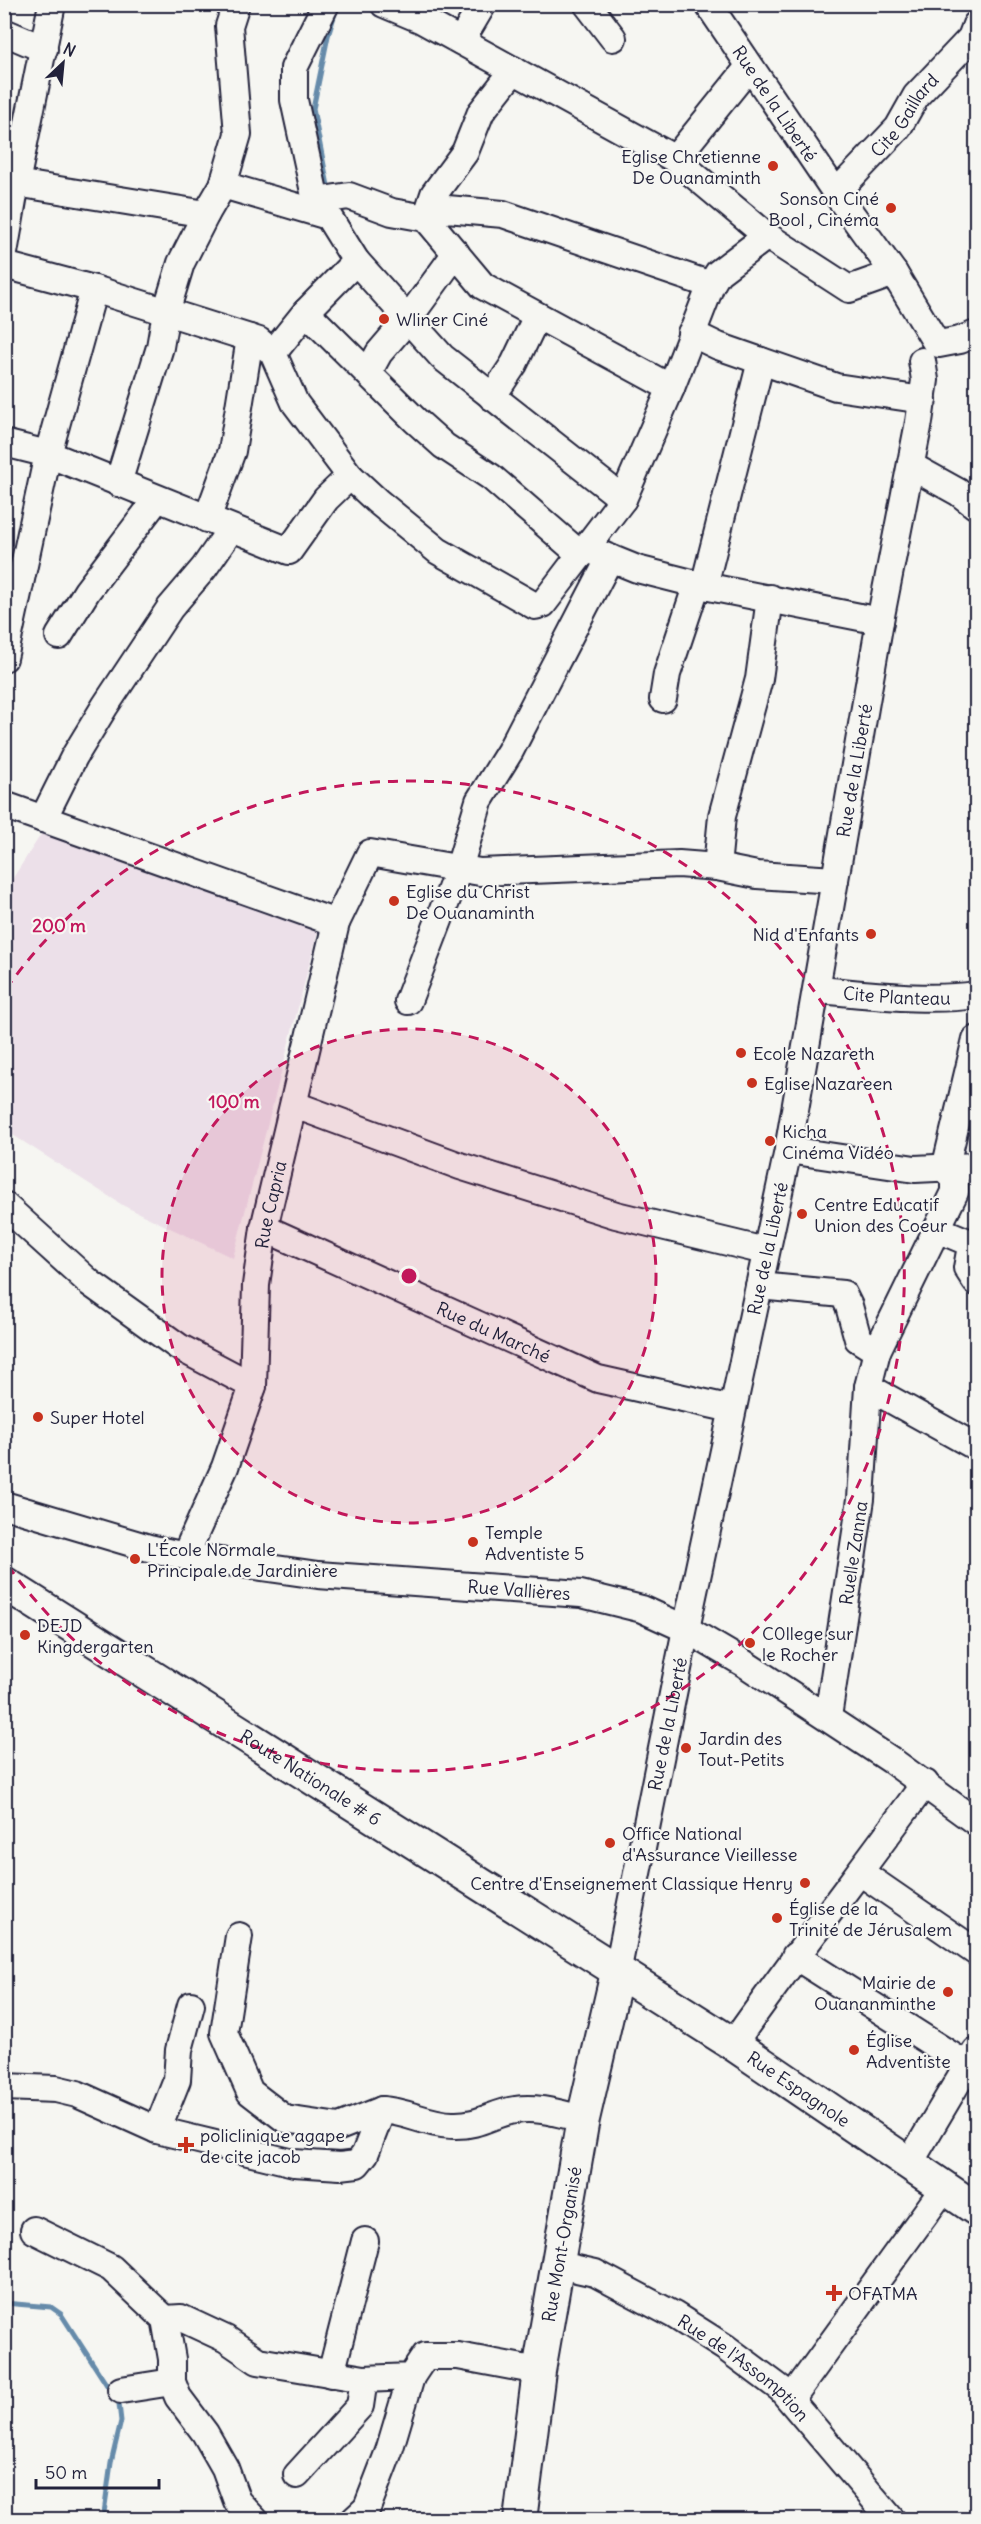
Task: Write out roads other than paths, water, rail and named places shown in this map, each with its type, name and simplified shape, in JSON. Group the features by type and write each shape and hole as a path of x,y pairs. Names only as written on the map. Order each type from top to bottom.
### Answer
{"main road":[{"name":"Route Nationale # 6","path":"4,1583 617,1973"},
{"name":"Rue Espagnole","path":"617,1973 733,2044 976,2209"},
{"name":"Rue Mont-Organisé","path":"520,2520 539,2371 583,2120 617,1973"}],"street":[{"path":"4,254 52,4"},
{"path":"118,483 160,347 166,312 181,262 224,185 238,134 229,26 236,4"},
{"path":"326,4 294,68 294,100 322,208 356,261 442,357 623,499"},
{"path":"384,4 422,20 675,159 767,237 849,289 894,273"},
{"path":"461,41 483,4"},
{"path":"587,4 613,38"},
{"name":"Rue de la Liberté","path":"617,1973 686,1629 788,1150 818,990 880,621 936,353 894,273 749,68 708,4"},
{"path":"4,32 44,49"},
{"name":"Cite Gaillard","path":"836,193 898,128 916,96 975,33"},
{"path":"675,159 749,68"},
{"path":"426,218 434,194 465,152 481,112 514,70"},
{"path":"16,183 206,214"},
{"path":"224,185 322,208 349,196 392,212 426,218 447,209 503,214 711,285"},
{"path":"426,218 483,286 671,387"},
{"path":"4,265 94,289 259,341 273,353 295,403 350,476 438,551 535,606 543,604 623,499 711,285 718,273 767,237"},
{"path":"368,373 379,353 408,320 456,253"},
{"path":"273,353 306,312 356,261"},
{"path":"4,658 48,454 94,289"},
{"path":"306,312 359,367 444,446 491,477 583,551 638,569 700,585 880,621"},
{"path":"492,397 514,364 537,316"},
{"path":"691,333 718,346 836,387 936,353"},
{"path":"207,519 232,451 250,338"},
{"path":"663,699 667,674 700,585 761,361"},
{"path":"4,443 48,454 289,551 326,499 350,476"},
{"path":"911,466 958,492 976,506"},
{"path":"59,636 87,591 157,499"},
{"path":"43,819 74,757 105,706 170,608 204,568 231,529"},
{"path":"408,1001 459,868 479,801 510,751 610,558"},
{"path":"717,867 725,806 759,679 770,598"},
{"path":"4,805 336,923"},
{"name":"Rue Capria","path":"185,1556 225,1467 253,1386 256,1285 264,1228 295,1105 299,1073 336,923 370,853 459,868"},
{"path":"459,868 480,872 679,864 717,867 757,875 835,879"},
{"name":"Cite Planteau","path":"818,990 903,996 976,995"},
{"path":"945,1169 976,1039"},
{"path":"295,1105 460,1166 616,1215 765,1251"},
{"path":"788,1150 893,1166 945,1169 976,1166"},
{"name":"Ruelle Zanna","path":"828,1717 861,1499 868,1387 877,1351 955,1192 955,1179 945,1169"},
{"path":"4,1205 90,1283 179,1347 253,1386"},
{"name":"Rue du Marché","path":"264,1228 598,1379 732,1409"},
{"path":"937,1229 968,1242 970,1246 967,1268 976,1282"},
{"path":"759,1286 843,1294 849,1306 858,1339 877,1351"},
{"path":"868,1387 976,1447"},
{"name":"Rue Vallières","path":"4,1505 149,1548 185,1556 318,1575 581,1594 642,1609 686,1629 828,1717 925,1783 976,1822"},
{"path":"733,2044 795,1956 925,1783"},
{"path":"860,1872 976,1952"},
{"path":"239,1936 224,2032 250,2092 285,2119 339,2127 382,2110 395,2110 451,2125 478,2123 514,2110 540,2109 583,2120"},
{"path":"795,1956 973,2062 909,2164"},
{"path":"157,2130 177,2080 179,2050 191,2005"},
{"path":"4,2087 56,2089 77,2094 157,2130 294,2163 340,2166 357,2164 365,2154 382,2110"},
{"path":"791,2399 944,2188"},
{"path":"34,2230 111,2268 165,2319 172,2359 172,2382 178,2397 205,2433 225,2468 237,2501 255,2520"},
{"path":"331,2374 364,2241"},
{"name":"Rue de l'Assomption","path":"559,2265 596,2273 674,2315 726,2348 791,2399 892,2520"},
{"path":"165,2319 181,2318 226,2339 258,2361 364,2379 411,2377"},
{"path":"354,2520 367,2508 389,2451 411,2377 424,2356 458,2356 539,2371"},
{"path":"297,2475 360,2406 364,2379"},
{"path":"121,2390 172,2382"}],"waterway":[{"path":"329,191 313,109 328,36 336,10"},
{"path":"4,2303 51,2307 61,2314 119,2404 121,2421 111,2463 103,2520"}],"place":[{"name":"Eglise Chretienne De Ouanaminth","path":"773,166"},
{"name":"Sonson Ciné Bool , Cinéma","path":"891,208"},
{"name":"Wliner Ciné","path":"384,319"},
{"name":"Eglise du Christ De Ouanaminth","path":"394,901"},
{"name":"Nid d'Enfants","path":"871,934"},
{"name":"Ecole Nazareth","path":"741,1053"},
{"name":"Eglise Nazareen","path":"752,1083"},
{"name":"Kicha Cinéma Vidéo","path":"770,1141"},
{"name":"Centre Educatif Union des Coeur","path":"802,1214"},
{"name":"Super Hotel","path":"38,1417"},
{"name":"Temple Adventiste 5","path":"473,1542"},
{"name":"L'École Normale Principale de Jardinière","path":"135,1559"},
{"name":"DEJD Kingdergarten","path":"25,1635"},
{"name":"C0llege sur le Rocher","path":"750,1643"},
{"name":"Jardin des Tout-Petits","path":"686,1748"},
{"name":"Office National d'Assurance Vieillesse","path":"610,1843"},
{"name":"Centre d'Enseignement Classique Henry","path":"805,1883"},
{"name":"Église de la Trinité de Jérusalem","path":"777,1918"},
{"name":"Mairie de Ouananminthe","path":"948,1992"},
{"name":"Église Adventiste","path":"854,2050"},
{"name":"policlinique agape de cite jacob","path":"186,2145"},
{"name":"OFATMA","path":"834,2293"}]}
